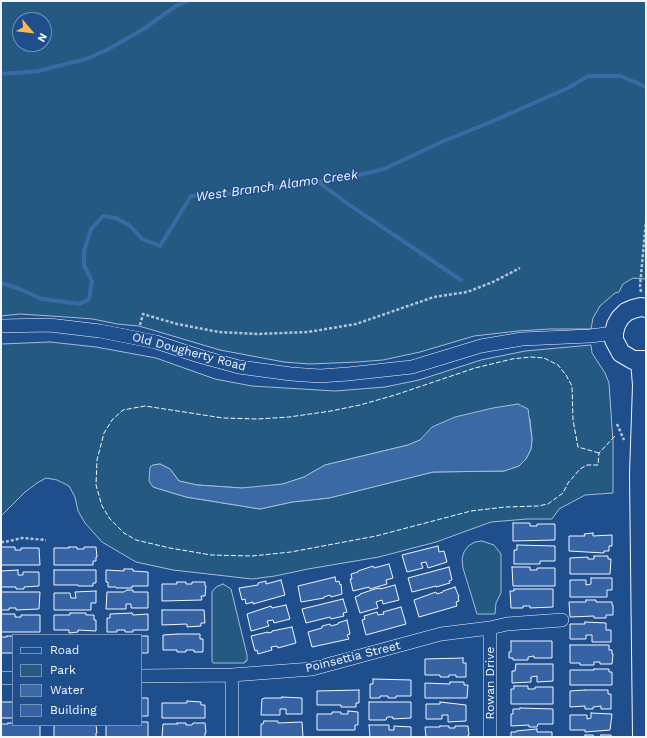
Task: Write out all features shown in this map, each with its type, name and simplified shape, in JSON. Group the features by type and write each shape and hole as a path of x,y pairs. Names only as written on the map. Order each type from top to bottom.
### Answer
{"street":[{"path":"642,737 639,474 643,361 633,360 621,353 614,340 614,333 618,321 626,312 641,307 646,308"},
{"name":"Old Dougherty Road","path":"1,326 49,326 100,331 156,342 199,356 239,366 291,374 320,376 412,367 481,346 522,339 590,336 614,333"},
{"name":"Poinsettia Street","path":"142,676 232,675 312,669 441,634 490,628 507,624 562,620"},
{"name":"Rowan Drive","path":"490,628 490,737"},
{"path":"232,675 232,737"},
{"path":"1,678 12,678"}],"path":[{"path":"640,279 646,221"},
{"path":"136,337 143,314 177,324 219,332 257,334 308,332 356,324 434,297 467,292 493,282 520,268"},
{"path":"1,542 22,538 46,540"}],"green space":[{"path":"1,1 646,1 646,279 633,278 623,284 619,292 615,293 600,306 593,318 591,329 550,329 474,336 420,352 383,360 309,364 284,362 220,350 139,326 117,324 93,319 20,314 1,316"},
{"path":"50,342 96,347 156,358 215,379 252,386 335,391 385,387 419,380 481,360 525,351 591,345 592,353 605,373 609,383 613,442 613,493 585,495 559,509 552,519 527,519 491,522 436,542 379,557 275,576 252,579 173,570 136,562 102,542 85,523 78,511 75,497 69,486 57,480 46,478 37,483 25,492 1,516 1,344","holes":["530,420 532,439 531,449 526,459 519,466 504,471 433,472 329,498 292,502 260,509 186,497 153,487 153,465 160,464 170,469 179,481 197,485 242,488 264,487 283,484 304,477 325,465 408,445 420,440 423,437"]},
{"path":"482,541 494,545 501,554 501,593 496,603 495,614 477,614 463,568 462,559 468,546 475,542"},
{"path":"223,584 231,589 247,655 247,661 245,661 245,663 213,663 212,661 212,592 216,587"}],"water":[{"path":"518,404 528,409 532,439 531,449 526,459 519,466 504,471 433,472 329,498 292,502 260,509 186,497 153,487 149,481 150,467 160,464 170,469 179,481 197,485 242,488 283,484 304,477 325,465 408,445 420,440 432,427 455,417"}],"building":[{"path":"513,523 530,523 530,526 537,526 537,524 555,524 555,540 513,541"},
{"path":"593,533 593,536 612,535 612,546 609,546 609,551 604,551 604,553 569,551 569,536 585,536 584,534"},
{"path":"517,545 555,546 555,561 540,561 540,564 514,564 514,550 517,550"},
{"path":"438,546 439,552 444,551 447,562 428,568 426,562 421,563 423,568 407,572 402,555"},
{"path":"1,547 15,547 15,550 21,550 21,548 39,548 40,565 1,565"},
{"path":"69,547 84,549 84,547 96,547 96,561 93,561 93,565 54,565 54,548"},
{"path":"594,556 608,556 608,559 611,559 610,574 570,574 570,558 588,557 588,559 594,559"},
{"path":"389,564 393,578 386,580 387,584 370,589 369,587 353,591 350,579 352,579 351,574 373,566 374,568"},
{"path":"449,567 452,580 449,581 450,583 412,592 408,578"},
{"path":"512,567 530,567 530,570 537,570 537,568 555,568 555,586 513,586"},
{"path":"124,569 148,572 148,586 132,586 132,588 108,587 108,582 106,582 106,570 124,571"},
{"path":"18,570 18,575 23,575 23,572 39,572 39,586 24,587 24,589 16,589 16,587 1,587 1,571"},
{"path":"54,570 96,570 96,583 93,583 93,586 54,585"},
{"path":"335,577 336,582 339,581 340,585 341,584 342,594 331,597 330,595 324,598 301,602 298,586"},
{"path":"591,578 612,578 612,590 607,590 607,597 570,597 570,580 586,580 586,585 591,584"},
{"path":"281,580 285,595 253,604 253,602 246,604 245,599 242,600 239,588 258,585 258,583 266,581 266,584"},
{"path":"177,582 192,584 192,582 205,582 205,596 201,596 202,600 162,601 162,584 177,584"},
{"path":"395,585 399,600 383,604 382,600 376,602 378,608 360,613 355,597 375,589"},
{"path":"455,587 459,597 459,601 456,602 457,606 419,617 414,600 436,592 437,594"},
{"path":"514,589 553,589 553,607 530,608 530,606 523,606 523,608 511,608 510,591 514,591"},
{"path":"127,590 133,590 133,592 148,592 148,608 131,608 131,604 126,604 126,609 106,609 107,592 124,592"},
{"path":"96,591 96,603 91,603 91,610 54,610 54,593 70,593 71,598 76,598 75,592"},
{"path":"1,592 40,592 39,609 16,610 16,608 9,608 9,610 1,610"},
{"path":"343,599 347,612 343,613 344,616 331,619 330,617 306,623 302,609"},
{"path":"586,600 596,600 596,602 612,602 613,615 606,615 606,618 594,618 594,616 570,617 569,602 586,602"},
{"path":"286,605 290,619 274,623 273,620 267,621 269,626 251,631 247,614 271,606 272,608"},
{"path":"401,607 406,624 366,635 362,620 365,619 364,616 377,612 378,615 384,614 383,612"},
{"path":"162,610 204,610 205,623 201,623 201,626 187,627 187,624 162,625"},
{"path":"70,613 86,613 86,615 94,615 94,620 96,620 96,631 78,630 78,632 69,633 69,630 54,630 54,615 70,615"},
{"path":"132,613 133,615 148,614 148,630 133,630 133,632 125,632 125,630 117,630 117,632 107,632 107,618 110,618 110,614"},
{"path":"1,614 15,614 15,617 21,617 21,615 40,615 40,632 1,632"},
{"path":"347,620 350,634 347,635 349,639 312,647 308,632 322,628 322,626 330,624 331,626"},
{"path":"585,622 606,623 606,630 611,630 611,642 592,642 592,635 586,635 586,639 570,639 570,624 585,624"},
{"path":"292,627 296,643 278,648 277,646 271,647 272,650 258,654 257,650 255,651 251,636"},
{"path":"200,634 200,639 203,639 203,652 194,652 194,650 177,652 177,650 163,650 163,635"},
{"path":"12,636 12,653 1,653 1,637"},
{"path":"142,636 148,636 148,653 142,653"},
{"path":"511,641 552,641 552,658 534,658 534,656 528,657 528,660 513,660 513,658 509,658 509,652 511,652"},
{"path":"570,645 609,645 609,650 612,650 613,654 612,664 600,664 600,662 594,662 594,665 580,665 580,663 570,663"},
{"path":"463,658 463,663 466,663 466,677 456,677 456,675 440,677 440,675 425,675 425,659"},
{"path":"516,664 553,664 553,681 537,682 537,676 531,677 531,682 512,683 512,671 515,671"},
{"path":"609,669 609,672 612,672 612,685 570,685 570,670"},
{"path":"373,679 411,680 411,696 396,696 396,698 388,698 388,696 380,696 380,698 370,698 370,684 373,684"},
{"path":"450,682 464,682 464,685 468,685 467,698 425,698 425,683 450,684"},
{"path":"514,686 528,686 528,689 535,689 535,687 553,687 553,704 511,704 511,689 514,689"},
{"path":"359,690 359,703 356,703 356,707 341,707 341,705 317,705 317,691"},
{"path":"608,690 608,694 611,694 611,709 601,709 601,706 593,707 593,709 585,709 585,706 570,707 570,691"},
{"path":"282,697 302,698 302,714 286,714 286,709 280,709 280,715 261,715 262,699"},
{"path":"142,698 148,698 148,716 142,716"},
{"path":"187,701 201,702 201,705 205,705 205,718 162,718 162,703 187,703"},
{"path":"1,702 12,702 12,718 1,718"},
{"path":"369,702 411,702 411,718 393,719 393,717 387,717 386,720 369,720"},
{"path":"440,702 466,705 466,721 448,722 448,715 442,715 442,719 426,719 426,704 440,704"},
{"path":"513,709 553,709 553,724 538,724 537,727 529,727 529,725 511,726 511,714 513,714"},
{"path":"348,711 358,712 358,725 355,725 355,730 317,730 317,714 332,714 332,712 341,712 341,714 348,714"},
{"path":"591,713 612,714 610,730 585,732 585,730 570,730 570,715 587,715 587,719 591,718"},
{"path":"264,721 278,721 278,723 302,722 303,737 261,737 261,724 263,724"},
{"path":"142,722 148,722 148,737 106,737 106,726 142,726"},
{"path":"12,723 12,726 40,726 40,737 1,737 1,724"},
{"path":"177,723 192,725 193,723 205,723 205,737 162,737 163,724 178,724"},
{"path":"369,725 389,725 389,730 394,730 394,726 411,727 411,737 370,737"},
{"path":"54,726 96,726 96,737 54,737"},
{"path":"440,726 455,728 455,726 468,726 469,735 468,737 426,737 425,727"},
{"path":"537,729 537,732 552,732 552,737 511,737 511,732"},
{"path":"585,735 593,735 594,737 585,737"},
{"path":"601,735 611,735 611,737 601,737"}],"waterway":[{"path":"1,74 38,71 86,59 107,50 145,28 176,6 188,1"},
{"name":"West Branch Alamo Creek","path":"1,283 42,299 80,304 89,299 92,281 84,265 84,251 91,229 103,216 116,218 129,225 142,239 160,246 191,196 219,195 351,177 384,169 444,141 568,88 588,76 621,76 646,87"},
{"path":"318,182 461,280"}],"fence":[{"path":"599,453 578,447 573,420 572,386 566,375 558,365 544,358 531,357 512,359 475,368 395,395 360,405 289,417 257,419 223,418 145,406 123,410 112,420 104,433 97,460 96,485 102,506 110,519 124,533 136,540 211,555 252,556 291,552 376,536 471,511 548,504 563,493 568,483 580,469 587,465 598,465 599,453 615,436"}]}
